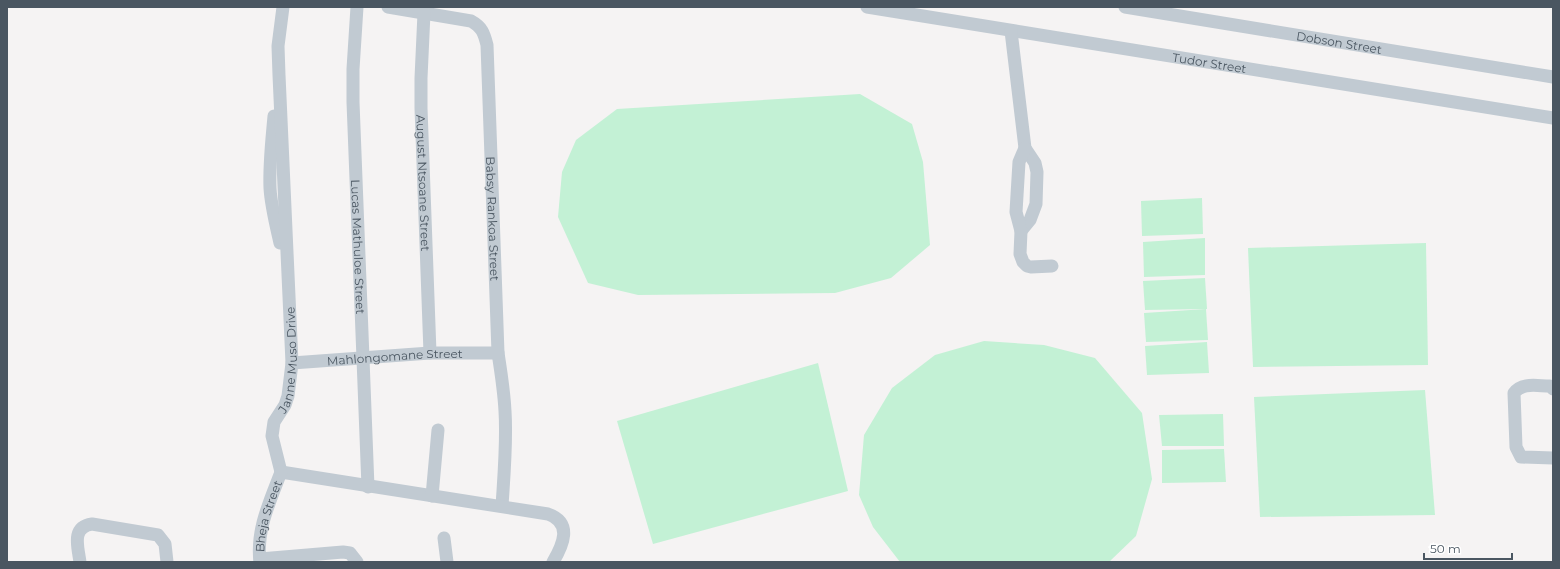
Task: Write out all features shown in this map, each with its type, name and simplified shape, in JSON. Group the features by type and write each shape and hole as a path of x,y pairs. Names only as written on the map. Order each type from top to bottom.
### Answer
{"street":[{"name":"Janne Muso Drive","path":"281,472 273,445 272,436 274,422 285,405 288,396 292,363 287,268 274,214 270,188 271,148 279,75 278,46 283,7"},
{"name":"Lucas Mathuloe Street","path":"357,7 353,68 353,102 368,487"},
{"name":"Babsy Rankoa Street","path":"388,7 471,22 480,26 487,44 498,353 503,384 506,428 502,506"},
{"name":"Tudor Street","path":"867,7 1553,118"},
{"name":"Dobson Street","path":"1125,7 1553,77"},
{"name":"August Ntsoane Street","path":"424,13 421,108 430,353"},
{"path":"1010,31 1025,148 1035,163 1037,172 1036,204 1030,220 1021,231"},
{"path":"1025,148 1019,162 1016,212 1021,231 1020,254 1027,266 1052,266"},
{"name":"Mahlongomane Street","path":"292,363 430,353 498,353"},
{"path":"1553,389 1550,386 1526,386 1517,388 1514,393 1516,448 1519,454 1521,457 1553,458"},
{"path":"432,496 438,430"},
{"path":"281,472 368,487 502,506 555,516 563,526 564,533 560,550 552,562"},
{"name":"Bheja Street","path":"260,561 261,530 281,472"},
{"path":"80,562 78,533 83,527 92,524 158,535 164,544 167,562"},
{"path":"444,538 447,562"},
{"path":"260,561 343,552 350,553 357,562"}],"green space":[{"path":"860,94 912,124 923,162 930,245 891,278 835,293 638,295 588,283 558,217 562,172 576,140 617,109"},
{"path":"1202,198 1203,234 1142,236 1141,201"},
{"path":"1205,238 1205,275 1144,277 1143,242"},
{"path":"1426,243 1428,365 1253,367 1248,248"},
{"path":"1205,278 1207,309 1145,310 1143,281"},
{"path":"1206,309 1208,340 1146,342 1144,313"},
{"path":"984,341 1044,345 1095,358 1142,413 1152,479 1136,536 1109,562 900,562 873,527 859,495 864,435 892,388 935,355"},
{"path":"1207,342 1209,373 1147,375 1145,346"},
{"path":"818,363 848,491 653,544 617,421"},
{"path":"1425,390 1435,515 1260,517 1254,397"},
{"path":"1223,414 1224,446 1162,446 1159,415"},
{"path":"1224,449 1226,482 1162,483 1162,450"}]}
